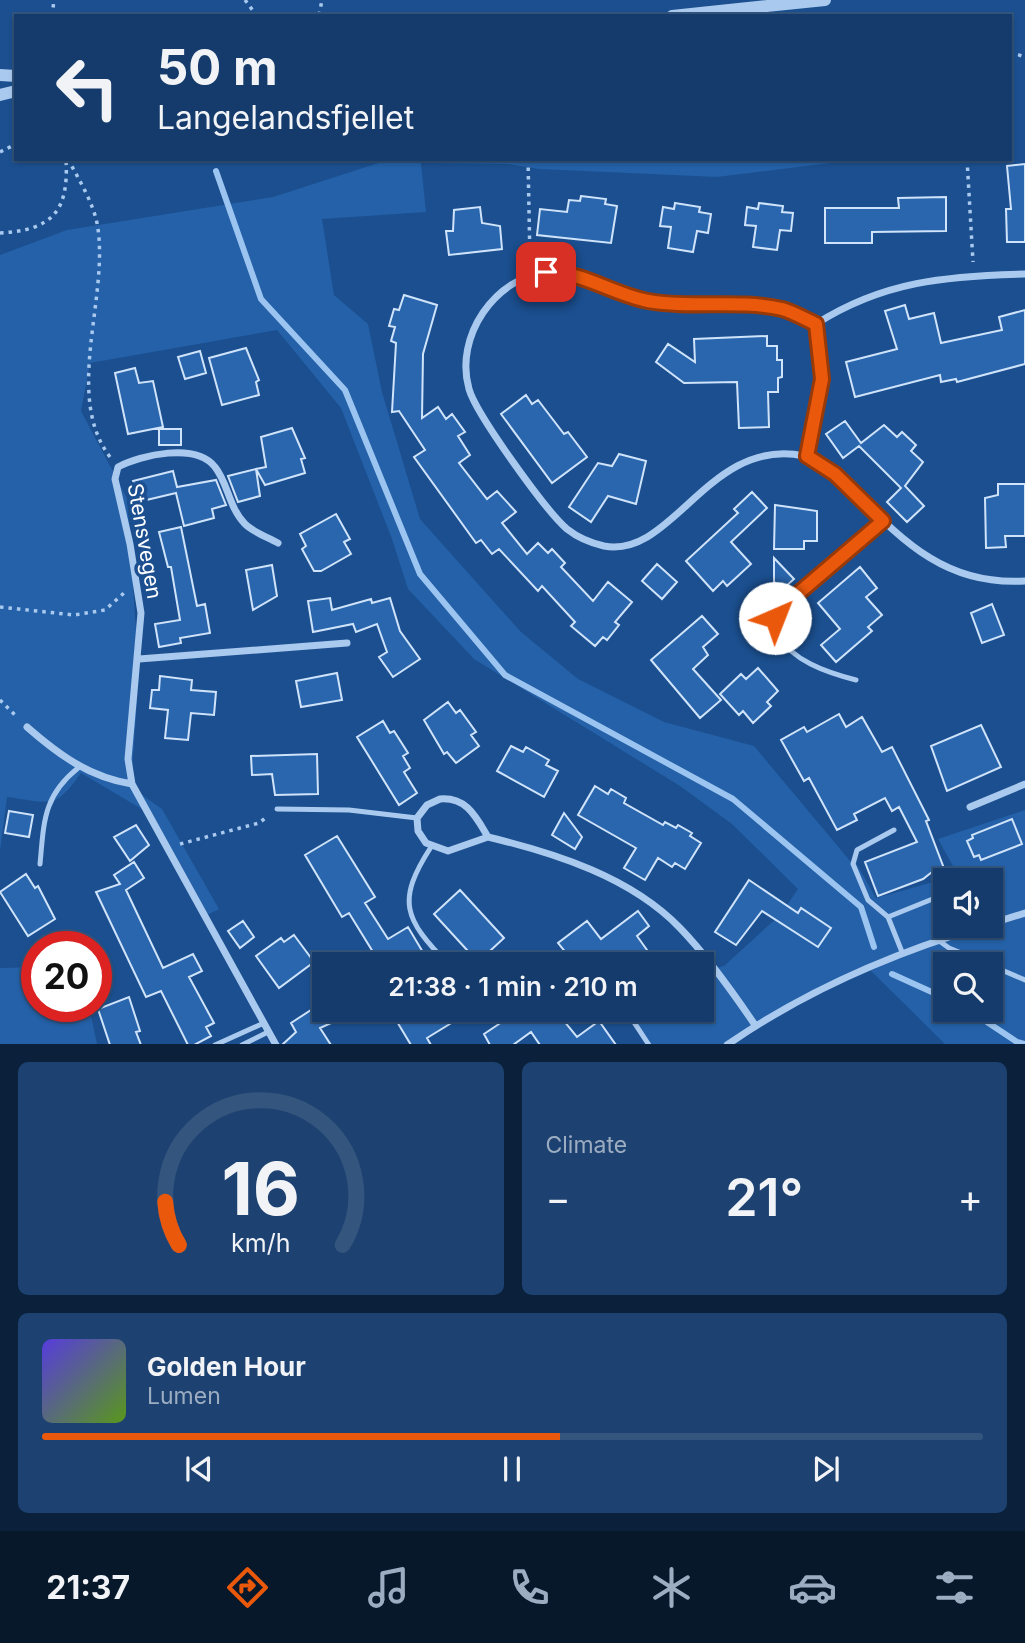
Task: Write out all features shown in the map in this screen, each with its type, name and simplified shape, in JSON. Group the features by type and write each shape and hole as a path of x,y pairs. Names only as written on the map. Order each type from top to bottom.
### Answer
{"street":[{"path":"690,14 825,0"},
{"path":"816,324 783,309 755,305 687,306 647,301 575,274 546,272 511,285 482,313 467,351 465,371 478,410 553,515 569,531 605,546 622,546 663,526 707,485 733,466 757,457 783,453 807,456 835,474 915,550 939,565 969,576 1002,583 1025,581"},
{"path":"816,324 844,306 875,292 913,282 974,275 1025,274"},
{"path":"807,456 822,379 816,324"},
{"name":"Stensvegen","path":"275,1044 132,784 128,759 141,613 130,544 115,479 118,467 132,460 158,456 189,454 206,459 216,467 229,501 246,525 278,543"},
{"path":"139,659 347,643"},
{"path":"27,727 78,768 111,780 132,784"},
{"path":"970,807 1025,784"},
{"path":"488,837 474,815 458,799 433,802 417,818 421,838 431,847 448,851 488,837 588,870 649,903 680,928 725,982 755,1025"},
{"path":"1003,920 1025,913"},
{"path":"728,1044 755,1025 902,952 945,938"}],"lane":[{"path":"856,680 827,673 798,657 775,633 775,618 787,603 883,521"},
{"path":"40,864 47,808 53,792 78,768"},
{"path":"277,809 349,810 417,818"},
{"path":"894,830 857,850 853,864 868,900 888,917 902,952"},
{"path":"431,847 410,883 409,901 419,930 438,952"},
{"path":"888,917 933,899"},
{"path":"938,940 958,952"},
{"path":"1003,971 1025,980"},
{"path":"634,1022 648,1044"},
{"path":"217,1044 264,1023"},
{"path":"244,1044 268,1031"}],"path":[{"path":"244,0 255,14"},
{"path":"0,233 36,228 48,221 60,208 66,194 67,161"},
{"path":"68,161 98,228 98,302 88,388 90,416 103,447 118,467"},
{"path":"528,161 531,276"},
{"path":"967,161 974,275"},
{"path":"0,607 74,615 105,610 135,584"},
{"path":"0,700 27,727"},
{"path":"168,850 190,839 260,823 277,809"}],"shaded area":[{"path":"385,161 847,161 717,177 539,169 508,164 421,163 426,212 322,219 334,295 368,324 382,392 420,519 521,632 578,679 664,722 754,746 851,862 855,861 876,898 933,882 933,938 1003,938 1003,868 954,868 938,839 1025,810 1025,1044 945,1044 866,966 722,1044 646,1044 631,1022 714,1022 714,968 724,966 781,914 798,889 732,824 680,786 474,659 408,589 392,539 341,408 277,330 90,363 81,411 127,498 139,674 131,787 162,809 219,909 205,916 145,811 81,773 65,793 51,801 7,797 0,851 0,255 67,230 273,197"},
{"path":"21,967 21,1022 92,1022 97,1044 0,1044 0,968"}],"building":[{"path":"1025,164 1025,242 1007,242 1006,209 1011,209 1007,166"},
{"path":"581,196 606,199 605,204 617,206 611,243 537,235 540,209 567,212 569,200 580,201"},
{"path":"946,197 946,231 872,232 872,243 825,243 825,208 899,208 898,198"},
{"path":"675,203 700,207 699,212 711,214 708,233 697,231 693,252 668,248 671,227 660,226 663,207 674,209"},
{"path":"759,203 783,206 782,212 793,213 791,231 780,230 777,250 753,247 756,226 745,225 747,207 758,209"},
{"path":"480,207 482,223 500,226 502,249 449,255 446,231 453,231 454,210"},
{"path":"404,295 437,305 423,354 422,418 438,407 446,419 452,414 465,432 458,436 470,455 459,463 487,499 497,491 516,512 502,523 527,554 538,543 548,553 552,549 565,563 561,567 593,601 608,582 632,602 615,622 619,625 607,640 603,637 595,646 571,626 575,622 542,586 538,591 499,549 492,554 481,540 476,543 414,457 425,450 399,411 392,412 396,343 391,341 395,327 389,326 394,309 399,310"},
{"path":"905,305 909,319 934,313 941,343 1002,330 999,317 1025,310 1025,364 957,382 956,379 941,382 940,375 855,397 846,362 897,349 885,311"},
{"path":"767,336 767,346 777,346 777,360 782,360 782,377 778,378 778,392 768,392 769,427 739,428 737,382 684,383 656,362 668,344 695,362 694,339"},
{"path":"246,348 259,380 256,382 259,395 222,405 209,358"},
{"path":"200,351 206,373 185,379 178,357"},
{"path":"135,368 139,383 153,381 163,427 128,434 115,373"},
{"path":"526,395 532,404 538,400 564,434 568,432 587,457 552,483 501,414"},
{"path":"845,421 861,443 884,425 897,437 902,432 916,445 911,451 923,462 905,486 924,506 907,522 887,502 901,488 859,446 843,458 826,434"},
{"path":"292,428 305,458 301,459 305,473 265,485 256,469 266,467 261,437"},
{"path":"159,429 181,429 181,445 159,445"},
{"path":"619,454 646,461 636,504 608,496 591,522 569,507 598,463 612,466"},
{"path":"256,469 260,496 238,502 228,476"},
{"path":"173,471 177,487 216,480 226,505 212,509 214,518 184,526 176,493 138,502 133,481"},
{"path":"998,484 1025,484 1025,536 1005,536 1006,547 986,548 985,498 998,495"},
{"path":"752,492 767,508 731,542 751,564 727,586 723,581 713,591 686,561 738,513 734,509"},
{"path":"775,505 817,511 817,541 804,541 804,549 774,549"},
{"path":"336,514 350,539 344,542 351,554 321,571 314,571 302,549 306,546 300,534"},
{"path":"181,527 197,606 205,604 210,633 180,638 181,643 159,647 155,624 180,620 171,567 168,567 159,532"},
{"path":"774,558 794,579 774,597"},
{"path":"657,564 677,582 662,599 642,581"},
{"path":"272,565 277,596 253,610 246,570"},
{"path":"860,567 877,588 866,597 882,615 868,627 872,631 836,662 821,645 840,629 818,603"},
{"path":"330,598 332,610 371,599 372,603 390,598 400,631 420,659 393,677 379,657 387,652 377,624 356,632 353,624 313,632 308,601"},
{"path":"992,604 1004,635 982,643 971,613"},
{"path":"702,616 718,634 703,647 708,655 693,669 721,700 700,718 651,660"},
{"path":"758,668 778,691 767,702 771,706 753,723 743,711 739,715 720,694 741,674 746,679"},
{"path":"337,673 342,700 301,707 296,681"},
{"path":"160,676 192,680 191,690 216,692 214,715 191,713 188,740 165,738 168,710 150,708 152,690 159,690"},
{"path":"448,702 456,713 460,710 476,732 471,735 479,746 456,763 447,752 444,754 424,720"},
{"path":"839,714 846,727 862,717 882,752 892,747 929,820 926,821 944,868 933,868 933,874 932,872 923,879 878,896 865,862 917,842 899,807 892,811 885,798 854,814 857,820 837,830 809,778 804,781 781,740 804,727 807,732"},
{"path":"383,721 390,733 394,731 408,753 403,756 410,768 404,772 417,793 399,805 357,737"},
{"path":"981,725 1001,767 947,791 931,746"},
{"path":"511,746 523,752 526,747 549,760 546,765 558,771 544,797 497,771"},
{"path":"317,754 318,794 275,795 272,774 252,775 251,756"},
{"path":"595,786 608,794 611,789 626,798 624,803 663,825 665,822 676,828 678,825 692,833 690,836 701,843 685,869 675,863 672,867 658,858 645,880 624,868 636,848 578,815"},
{"path":"9,811 33,815 29,837 5,833"},
{"path":"564,813 582,837 575,849 552,835"},
{"path":"1012,819 1022,844 981,860 979,855 974,857 967,841 973,838 972,835"},
{"path":"136,825 149,845 130,861 114,837"},
{"path":"337,836 375,897 365,903 388,939 408,927 423,952 373,952 349,913 342,917 305,855"},
{"path":"134,862 144,878 126,890 163,968 193,954 202,971 189,977 214,1023 206,1027 211,1036 196,1044 188,1044 161,991 146,997 96,892 120,884 114,875"},
{"path":"26,874 35,888 38,886 55,919 36,931 25,931 0,892"},
{"path":"749,880 798,913 801,908 831,928 818,947 762,911 736,945 715,932"},
{"path":"460,890 504,938 489,952 469,952 434,914"},
{"path":"638,911 649,926 637,936 648,952 565,952 558,943 587,921 601,939"},
{"path":"243,921 254,937 240,948 228,931"},
{"path":"294,935 312,959 312,963 279,988 256,956 281,938 284,942"},
{"path":"129,997 140,1031 136,1032 141,1044 110,1044 102,1022 112,1022 112,1004"},
{"path":"311,1010 312,1022 333,1022 320,1028 330,1044 283,1044 296,1032 291,1023"},
{"path":"397,1022 453,1022 427,1038 430,1044 410,1044"},
{"path":"502,1022 565,1022 577,1037 600,1022 615,1044 539,1044 531,1032 514,1044 489,1044 484,1034"}],"waterway":[{"path":"216,171 261,299 345,390 420,574 505,675 733,799 861,907 874,947"},
{"path":"892,974 933,993"},
{"path":"987,1022 1017,1042 1025,1044"}],"route":[{"path":"546,272 564,272 585,277 647,301 687,306 755,305 783,309 816,324 822,355 822,379 807,456 835,474 883,521 787,603 775,618"}]}
